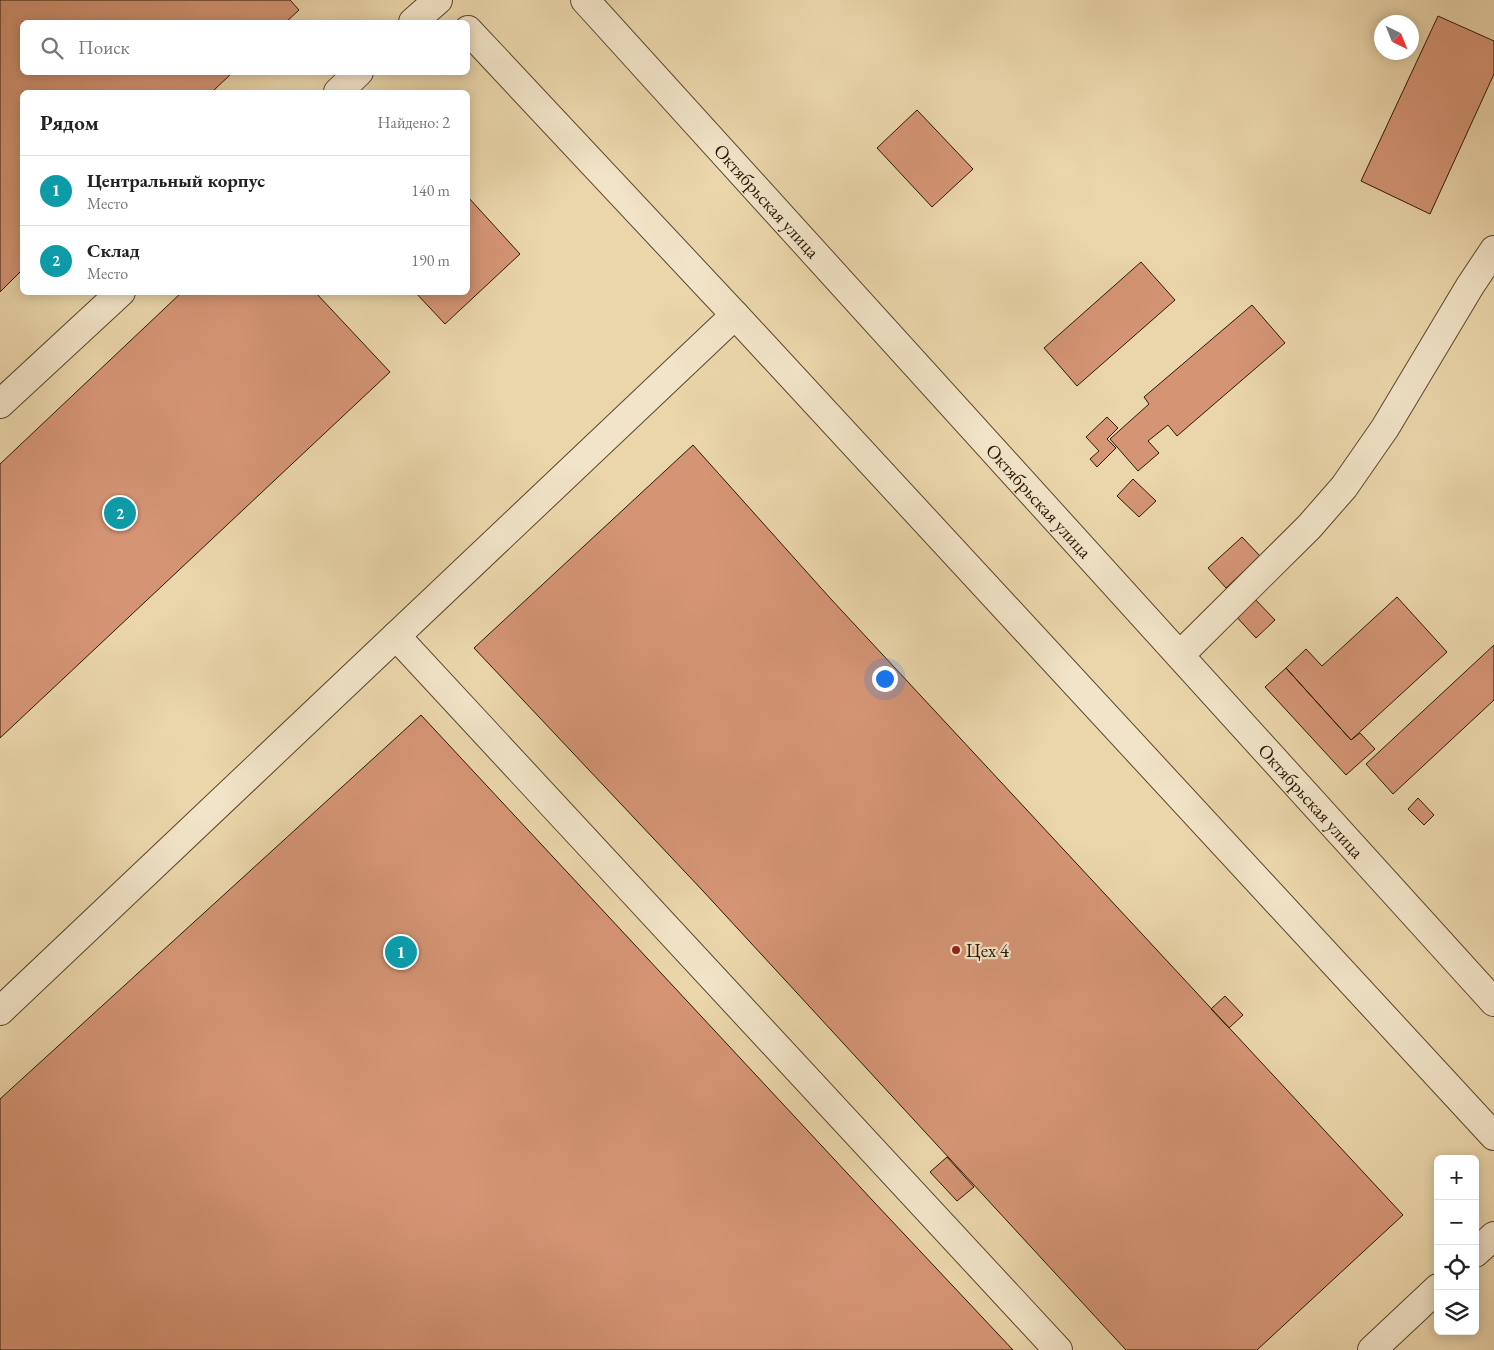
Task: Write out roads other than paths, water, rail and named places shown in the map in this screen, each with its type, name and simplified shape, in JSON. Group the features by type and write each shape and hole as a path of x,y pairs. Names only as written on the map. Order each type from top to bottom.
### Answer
{"street":[{"path":"415,20 439,0 459,20"},
{"name":"Октябрьская улица","path":"585,0 1494,1002"},
{"path":"470,32 735,315 1494,1136"},
{"path":"340,90 356,75"},
{"path":"1180,655 1309,527 1344,487 1385,428 1470,286 1494,250"},
{"path":"0,404 118,295"},
{"path":"0,1011 735,315"},
{"path":"396,636 1058,1350"},
{"path":"1479,1249 1494,1236"},
{"path":"1372,1350 1436,1290"}],"place":[{"name":"Склад","path":"120,513"},
{"name":"Цех 4","path":"956,950"},
{"name":"Центральный корпус","path":"401,952"}]}
